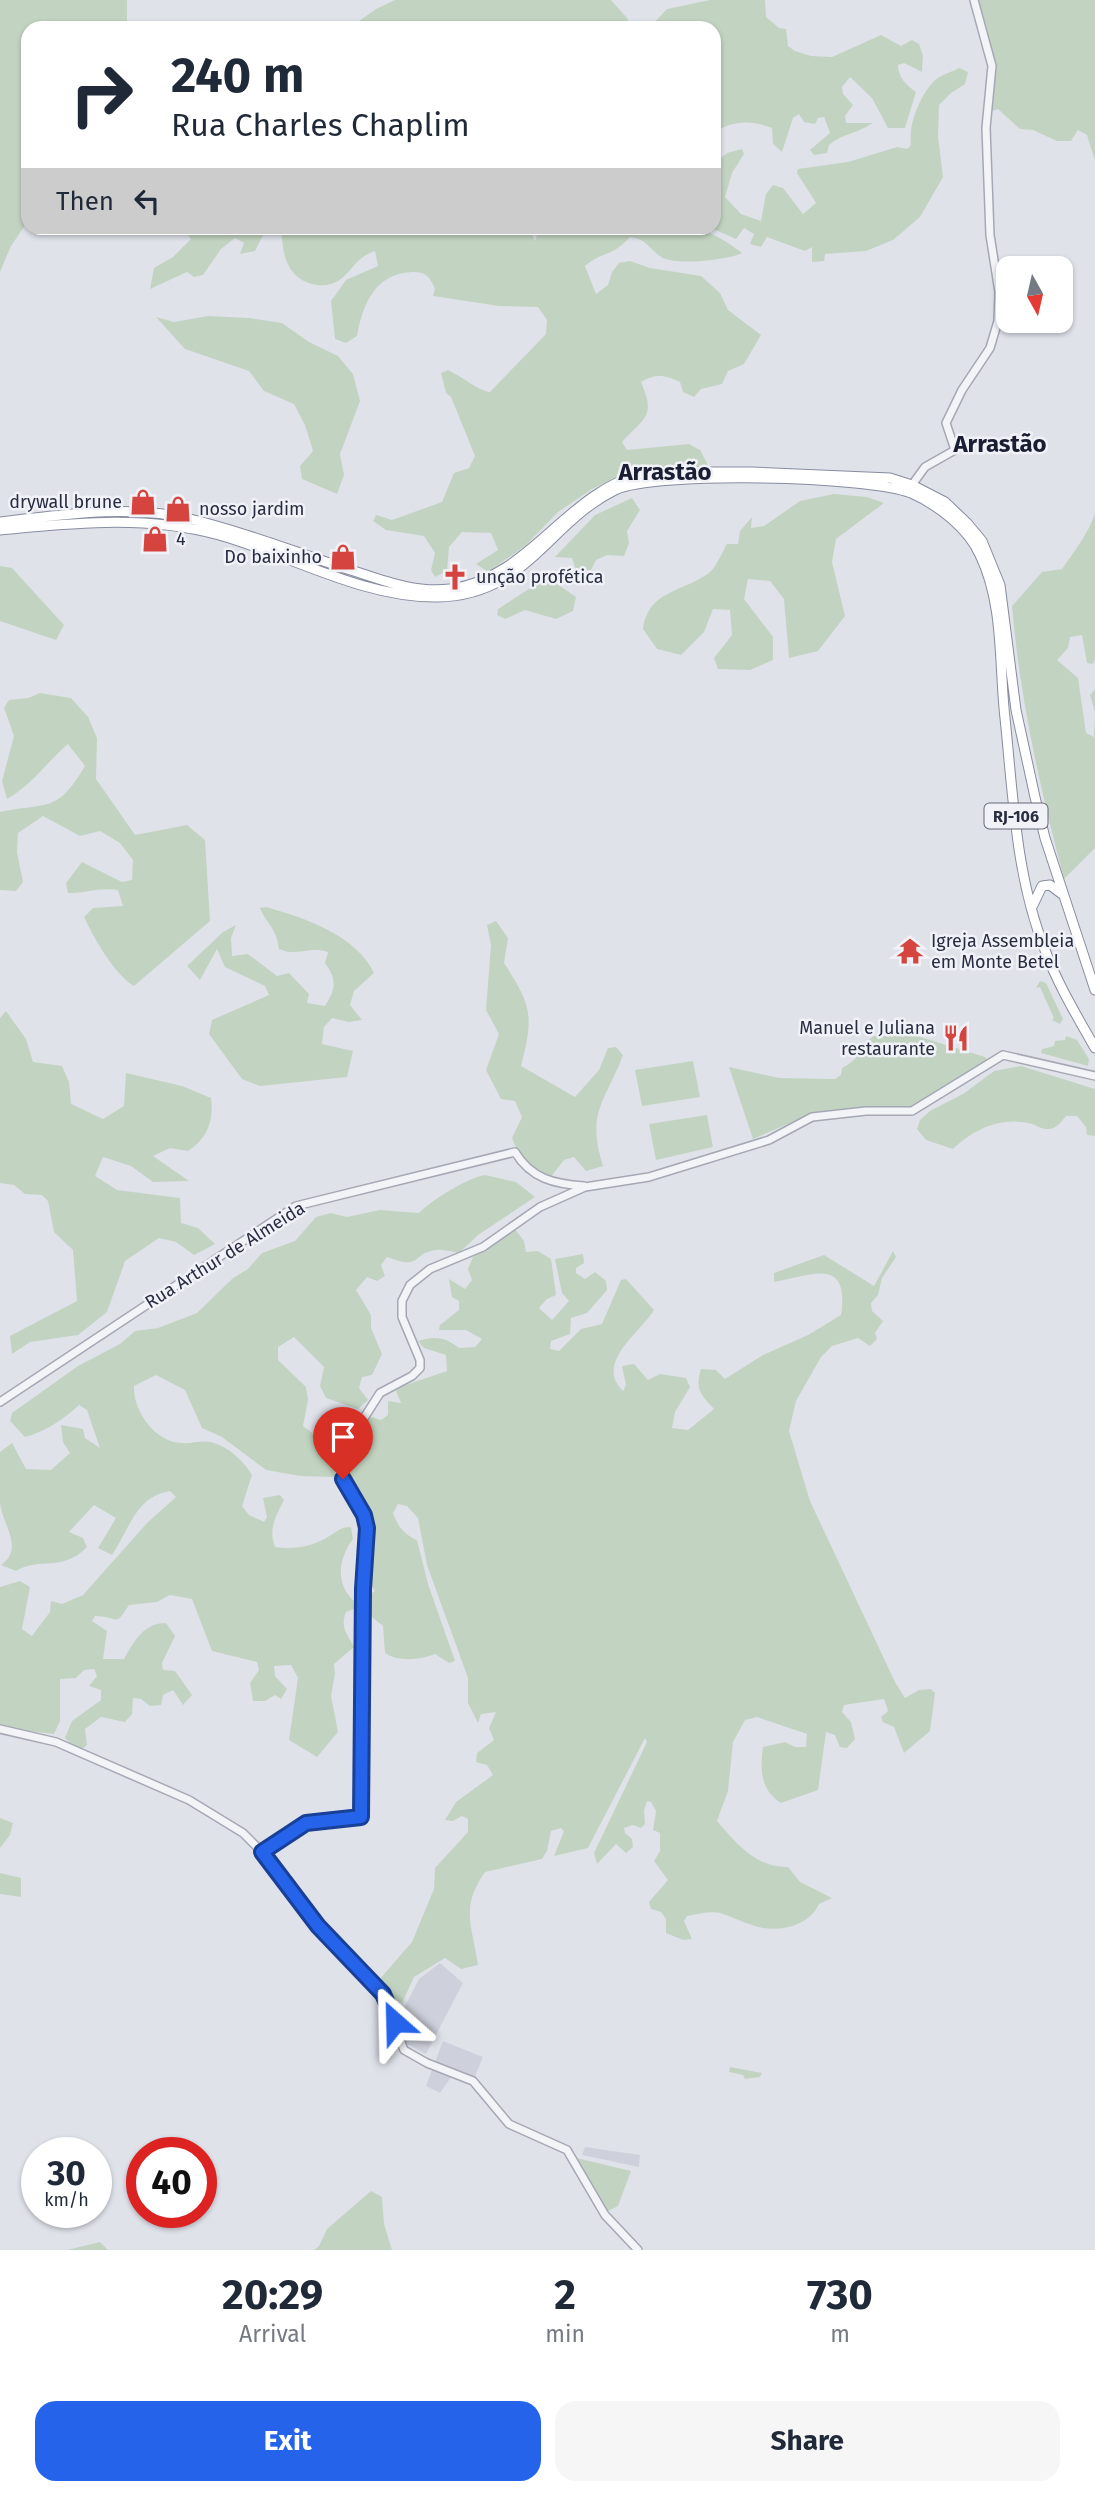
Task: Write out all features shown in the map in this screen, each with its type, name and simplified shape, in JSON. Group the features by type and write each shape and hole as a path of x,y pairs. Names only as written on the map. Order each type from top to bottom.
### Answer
{"highway":[{"name":"RJ-106","path":"0,522 108,513 186,518 390,583 430,590 458,587 487,577 520,558 597,492 623,478 647,472 864,475 912,485 945,502 982,541 993,562 1005,608 1022,741 1045,838 1095,990"},
{"name":"RJ-106","path":"0,530 98,520 154,523 216,535 398,593 451,597 489,586 511,574 535,558 583,511 618,489 637,482 683,478 862,483 909,492 950,517 969,537 986,570 996,613 1017,824 1032,910 1059,981 1095,1048"},
{"path":"1032,910 1036,892 1042,886 1050,885 1063,895"}],"street":[{"path":"912,485 925,467 955,450 946,423 994,341 999,305 990,235 986,128 992,66 974,0"},
{"path":"262,1852 306,1823 361,1817 363,1589 367,1528 364,1515 343,1479 340,1458 343,1448 380,1394 412,1376 419,1368 420,1360 402,1317 402,1301 410,1285 430,1269 483,1247 540,1207 585,1186 649,1177 769,1140 812,1117 827,1113 912,1111 1003,1055 1095,1076"},
{"name":"Rua Arthur de Almeida","path":"0,1402 296,1206 514,1152 524,1167 544,1179 585,1186"},
{"path":"0,1729 46,1738 164,1788 224,1820 262,1852 318,1926 383,1994 392,2011 398,2041 404,2050 427,2063 473,2081 509,2124 563,2147 574,2160 605,2215 638,2250"}],"shaded area":[{"path":"440,1963 463,1983 426,2054 405,2043 399,2034 399,2018 419,1979"},
{"path":"443,2041 483,2057 473,2081 454,2073 440,2093 426,2086"},
{"path":"585,2147 640,2155 639,2167 582,2155"}],"green space":[{"path":"0,0 127,0 127,21 21,21 21,231 11,246 0,272"},
{"path":"395,0 611,0 628,21 359,21"},
{"path":"710,0 765,0 766,17 779,28 786,29 788,46 811,56 832,57 881,35 901,46 912,40 919,44 923,56 922,72 904,63 898,65 903,80 916,92 905,128 888,128 872,98 850,77 842,87 843,94 853,105 845,116 846,123 873,123 834,141 829,145 827,153 814,155 810,150 830,133 824,117 818,118 815,124 804,122 799,114 793,118 782,152 773,144 772,128 765,125 734,124 721,129 721,21 656,21 667,9"},
{"path":"977,0 1095,0 1095,161 1087,135 1078,130 1071,141 1057,141 1033,130 1020,129 998,109 992,111 993,87"},
{"path":"959,68 968,72 965,84 939,105 938,136 943,177 920,217 893,240 866,251 825,254 824,261 812,262 812,247 805,251 767,237 761,247 750,244 754,234 744,228 736,239 721,232 721,158 727,153 742,149 744,154 732,173 725,197 741,214 761,221 766,194 773,185 783,188 803,214 816,203 797,173 798,169 848,162 897,147 907,149 911,145 911,128 916,111 924,94 937,79"},
{"path":"188,235 263,235 255,251 240,254 244,243 235,238 221,249 203,275 194,277 187,272 150,289 154,268 173,257 191,239"},
{"path":"282,235 532,235 535,241 537,235 714,235 742,253 714,260 668,260 644,242 630,237 618,248 585,266 596,294 608,285 612,272 619,263 630,261 650,268 701,276 720,293 728,310 761,335 744,364 728,371 722,384 701,389 694,397 683,392 680,382 670,378 656,376 641,382 648,410 642,421 622,442 627,450 689,444 700,450 708,465 632,471 592,489 558,512 525,546 488,572 476,564 498,550 491,533 462,532 449,547 447,571 435,577 431,570 435,553 424,536 386,530 373,521 376,515 392,520 442,502 454,473 469,468 475,456 451,397 446,393 441,373 448,370 490,392 546,334 547,320 538,307 499,306 433,296 435,289 429,278 424,274 412,272 399,274 380,284 367,302 357,336 346,343 335,339 331,301 346,280 378,266 375,251 363,257 338,281 317,285 299,278 293,272 283,247"},
{"path":"208,316 282,323 309,342 338,356 353,374 360,401 340,454 344,475 337,494 302,479 300,466 313,451 305,425 294,404 264,391 249,371 185,349 156,317 174,322"},
{"path":"834,494 867,497 884,503 836,539 832,562 845,616 818,651 789,658 784,599 770,581 748,579 744,599 773,637 773,660 750,670 718,669 714,658 732,635 730,610 713,609 704,632 681,655 657,649 643,629 652,606 669,593 710,572 727,544 738,544 740,531 752,517 751,528 764,526 800,501"},
{"path":"632,498 640,510 627,531 629,543 624,556 607,555 596,560 591,570 576,570 572,558 555,557 595,515"},
{"path":"1095,512 1095,658 1093,664 1087,663 1082,635 1070,637 1068,648 1057,660 1078,678 1086,733 1094,737 1095,712 1095,848 1064,879 1032,744 1020,676 1012,606 1042,572 1062,569 1086,534"},
{"path":"0,566 12,568 64,625 56,640 0,621"},
{"path":"547,577 576,597 573,611 556,619 525,610 505,619 497,615 498,609"},
{"path":"1095,689 1095,712 1090,695"},
{"path":"40,693 71,698 88,717 97,738 96,779 135,835 187,825 205,840 210,921 134,986 112,964 84,917 93,908 123,906 118,890 68,893 66,883 82,862 122,882 132,880 133,860 120,843 100,831 80,836 43,816 18,833 17,852 23,882 16,891 0,890 0,812 51,803 59,799 85,766 68,744 32,780 7,799 2,781 14,736 4,708 9,700 28,698"},
{"path":"266,907 313,923 342,938 366,960 374,973 354,991 350,1005 362,1020 349,1022 332,1018 324,1027 322,1044 353,1051 347,1077 260,1086 242,1079 209,1034 212,1020 269,995 265,986 225,967 217,949 200,980 187,966 223,932 236,925 231,938 232,956 248,954 277,976 289,973 309,994 307,1003 325,1006 331,994 334,984 332,974 325,963 328,952 292,952 279,949 274,931 260,908"},
{"path":"496,921 508,938 504,963 520,990 528,1012 528,1035 521,1066 575,1097 599,1070 608,1048 616,1047 623,1055 597,1119 596,1132 603,1166 586,1171 574,1157 564,1160 550,1178 527,1162 515,1145 512,1138 522,1117 515,1101 501,1099 486,1070 499,1034 486,1010 491,945 487,925"},
{"path":"1040,981 1046,983 1063,1019 1060,1024 1052,1020 1054,1018 1040,987 1036,988"},
{"path":"6,1011 26,1039 33,1062 62,1066 69,1082 71,1104 103,1119 124,1106 126,1073 182,1086 211,1098 208,1128 195,1146 188,1151 170,1148 153,1156 189,1181 153,1182 131,1166 103,1157 95,1176 117,1190 180,1198 181,1223 198,1228 215,1244 194,1255 176,1242 159,1238 125,1261 107,1312 78,1335 30,1342 12,1354 10,1336 77,1301 73,1250 54,1232 48,1201 42,1195 25,1194 14,1185 0,1183 0,1018"},
{"path":"874,1036 917,1036 988,1060 955,1085 904,1110 848,1109 811,1114 753,1139 729,1067 779,1078 835,1079 841,1075 842,1068 859,1055"},
{"path":"1066,1036 1077,1040 1089,1059 1088,1066 1041,1053 1042,1049 1054,1046 1055,1041 1065,1040"},
{"path":"693,1061 700,1097 642,1106 635,1070"},
{"path":"1021,1066 1095,1089 1095,1136 1087,1135 1086,1127 1077,1116 1066,1116 1057,1126 1049,1129 1017,1122 997,1124 969,1136 953,1149 926,1140 917,1129 920,1120 930,1111 963,1094 994,1071"},
{"path":"707,1115 713,1147 656,1160 649,1124"},
{"path":"485,1175 516,1182 535,1197 478,1235 459,1253 436,1250 423,1254 412,1262 387,1257 381,1265 385,1276 377,1281 367,1277 356,1290 371,1315 371,1328 382,1354 372,1375 362,1377 359,1388 368,1400 358,1409 326,1398 320,1386 324,1367 294,1337 278,1347 278,1360 306,1387 308,1400 303,1426 320,1439 329,1441 335,1450 335,1477 300,1476 266,1470 222,1437 202,1428 185,1390 156,1375 134,1386 137,1405 142,1415 163,1437 182,1443 217,1444 229,1450 244,1464 252,1475 242,1506 249,1515 264,1522 267,1517 263,1498 280,1495 284,1500 273,1528 275,1547 311,1544 340,1529 351,1527 353,1539 344,1555 341,1572 344,1588 355,1602 354,1609 346,1612 344,1622 354,1647 334,1664 331,1696 338,1732 317,1757 289,1740 298,1678 291,1665 274,1666 275,1676 287,1689 281,1699 275,1695 265,1701 253,1701 250,1683 259,1670 257,1662 212,1651 192,1599 170,1595 157,1602 129,1605 116,1620 95,1616 92,1621 107,1631 103,1659 124,1659 146,1630 166,1623 175,1636 162,1663 163,1670 175,1671 192,1695 183,1705 173,1690 163,1695 161,1705 150,1706 141,1699 133,1698 132,1714 125,1722 101,1717 85,1729 87,1745 79,1751 65,1738 72,1721 101,1700 101,1690 89,1686 97,1676 94,1669 84,1670 76,1678 60,1679 60,1721 54,1734 0,1728 0,1587 20,1581 30,1587 22,1629 32,1636 50,1612 51,1601 62,1604 83,1595 147,1523 176,1497 170,1491 158,1494 141,1507 112,1555 98,1548 116,1518 94,1505 69,1532 83,1538 87,1547 78,1555 69,1560 34,1565 16,1571 1,1565 8,1558 12,1543 0,1503 0,1452 12,1443 26,1469 51,1470 70,1453 63,1442 61,1425 83,1429 85,1438 100,1448 87,1410 79,1405 54,1424 25,1437 10,1421 12,1413 78,1366 120,1344 135,1331 158,1328 197,1313 233,1278 248,1269 262,1253 295,1241 316,1217 331,1213 347,1217 380,1210 419,1213 450,1190"},
{"path":"514,1228 524,1241 526,1252 538,1251 551,1259 556,1295 547,1299 539,1308 552,1320 569,1301 562,1293 555,1259 583,1254 584,1263 576,1268 576,1273 585,1279 595,1272 606,1281 607,1290 587,1313 571,1318 570,1334 551,1341 550,1349 559,1351 581,1329 602,1324 621,1280 626,1279 654,1310 616,1359 615,1380 623,1391 626,1385 622,1366 634,1364 648,1380 660,1374 686,1378 690,1387 675,1412 672,1428 688,1430 714,1409 700,1391 701,1369 716,1370 725,1379 763,1355 808,1335 841,1315 842,1296 839,1284 833,1277 813,1274 774,1282 774,1273 824,1255 874,1286 893,1251 896,1257 882,1278 878,1295 871,1303 872,1311 883,1321 875,1333 877,1339 870,1346 858,1338 832,1346 821,1357 796,1401 789,1431 810,1501 895,1682 905,1698 919,1690 931,1689 935,1693 930,1731 904,1753 894,1727 883,1722 881,1717 888,1711 884,1699 844,1705 842,1712 851,1722 855,1739 847,1748 840,1747 835,1735 826,1732 818,1790 781,1803 765,1785 763,1747 785,1742 795,1747 806,1747 807,1734 757,1717 745,1720 733,1742 728,1791 717,1821 756,1859 788,1867 800,1882 832,1898 819,1904 808,1918 781,1928 761,1928 716,1912 687,1916 684,1921 692,1939 683,1940 666,1933 666,1919 661,1912 651,1909 649,1902 668,1880 654,1861 660,1851 660,1833 653,1830 656,1811 651,1802 647,1801 644,1810 645,1824 641,1828 633,1825 624,1828 625,1833 632,1839 633,1847 626,1853 616,1844 597,1864 594,1853 647,1742 645,1738 588,1848 554,1856 564,1831 561,1828 551,1831 547,1851 542,1859 485,1872 470,1906 478,1965 461,1969 445,1958 414,1977 402,2003 392,1998 379,1980 412,1942 434,1889 435,1868 468,1832 468,1819 462,1816 453,1821 445,1820 456,1802 493,1775 487,1765 476,1762 477,1753 494,1740 489,1728 496,1712 481,1714 478,1723 468,1703 468,1678 427,1565 418,1518 407,1506 398,1504 393,1513 402,1529 417,1540 428,1584 455,1661 449,1663 435,1654 409,1659 396,1658 385,1653 383,1626 368,1614 363,1599 375,1591 367,1575 363,1548 363,1521 373,1518 368,1506 348,1485 343,1461 353,1436 365,1422 372,1417 381,1420 388,1415 388,1401 401,1403 396,1391 400,1387 447,1371 446,1355 424,1348 418,1341 440,1338 459,1348 475,1347 482,1339 466,1330 439,1330 440,1325 459,1310 459,1301 452,1297 449,1279 465,1289 472,1280 468,1269 473,1257"},
{"path":"0,1818 13,1823 10,1835 0,1848"},
{"path":"0,1873 21,1878 21,1897 0,1894"},
{"path":"730,2067 762,2073 760,2077 745,2079 743,2075 729,2072"},
{"path":"572,2157 631,2171 618,2206 604,2213"},
{"path":"371,2191 382,2197 384,2224 392,2250 314,2250 319,2246 327,2229"},
{"path":"100,2242 108,2250 67,2250"}],"place":[{"name":"drywall brune","path":"143,502"},
{"name":"nosso jardim","path":"178,509"},
{"name":"4","path":"155,539"},
{"name":"Do baixinho","path":"343,557"},
{"name":"unção profética","path":"455,577"},
{"name":"Igreja Assembleia em Monte Betel","path":"910,951"},
{"name":"Manuel e Juliana restaurante","path":"956,1038"}],"district":[{"name":"Arrastão","path":"1000,444"},
{"name":"Arrastão","path":"665,472"}],"route":[{"path":"343,1479 367,1522 361,1677 361,1817 321,1819 306,1823 293,1829 262,1852 318,1926 383,1994 395,2022"}]}
